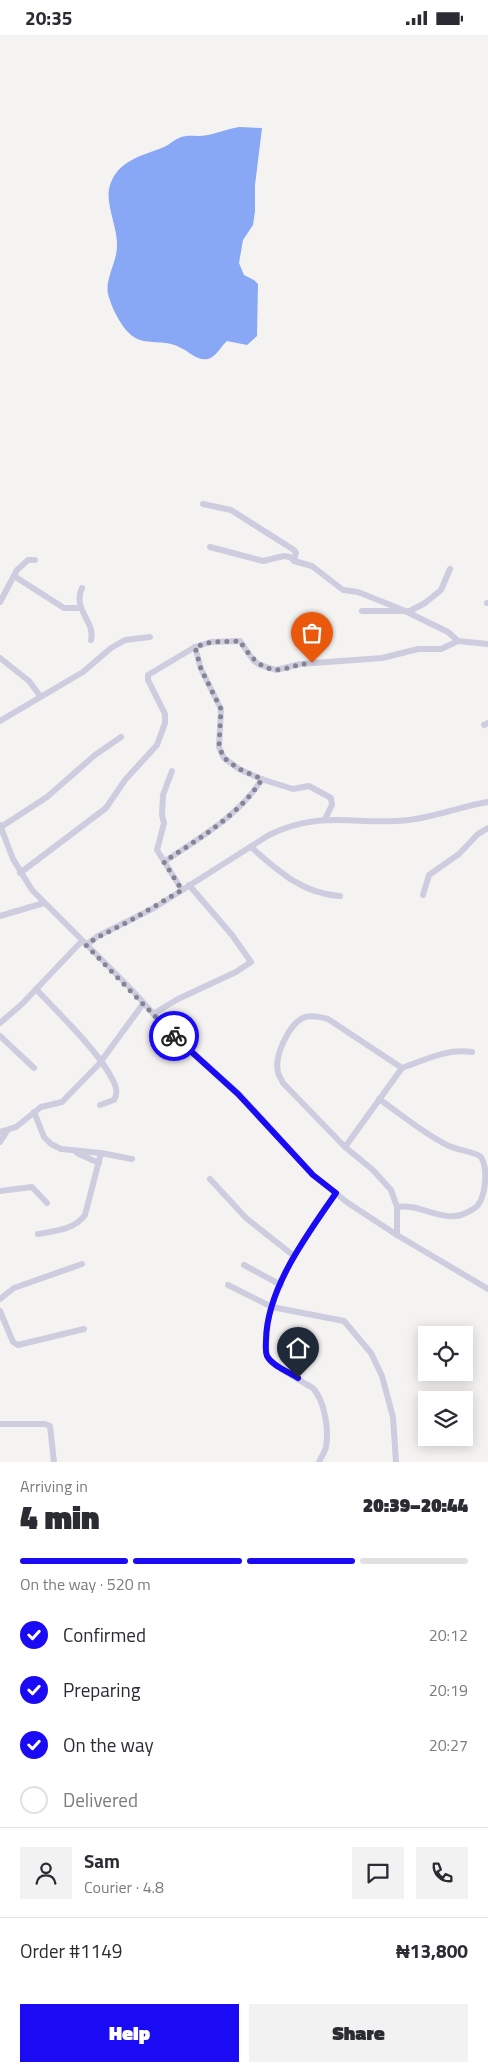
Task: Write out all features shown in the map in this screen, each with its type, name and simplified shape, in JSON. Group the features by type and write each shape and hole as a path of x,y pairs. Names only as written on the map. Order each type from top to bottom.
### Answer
{"street":[{"path":"203,504 231,511 250,522 294,550 296,553 294,561"},
{"path":"210,547 263,561 277,556 284,556 294,561 312,565 343,590 358,592 403,610 448,632 458,641"},
{"path":"0,602 22,564 34,559"},
{"path":"362,611 410,611 434,596 444,584 450,569"},
{"path":"14,576 64,608 81,608"},
{"path":"82,588 79,596 81,608 92,631 91,640"},
{"path":"0,721 40,696 83,673 111,648 125,640 150,637"},
{"path":"20,873 106,808 125,780 156,745 165,723 165,714 148,680 148,675 195,647 211,642 240,641 254,661 276,670 300,664 382,658 418,649 441,649 458,641 488,644"},
{"path":"195,647 201,669 221,709 219,747 224,758 239,769 262,779 293,789 309,786 323,793 331,798 332,805 325,819"},
{"path":"0,658 29,681 40,696"},
{"path":"121,737 95,755 46,797 0,826 20,873 44,903 132,990 153,1014 238,1094 313,1175 397,1235 488,1289"},
{"path":"172,771 162,795 164,823 157,851 182,890"},
{"path":"164,862 229,816 253,794 262,779"},
{"path":"0,1023 84,943 128,922 289,826 325,819 409,820 488,802"},
{"path":"423,895 429,875 459,854 488,828"},
{"path":"251,847 279,872 294,882 320,893 340,896"},
{"path":"153,1014 178,999 236,972 251,962 232,935 189,885"},
{"path":"0,916 44,903"},
{"path":"36,989 101,1061 115,1085 117,1092 114,1100 100,1105"},
{"path":"0,1142 3,1132 16,1127 40,1107 62,1102 101,1061 143,1004"},
{"path":"397,1235 397,1207 391,1190 373,1171 345,1147 284,1083 278,1072 281,1047 290,1032 304,1018 316,1016 328,1019 402,1068"},
{"path":"0,1036 34,1068"},
{"path":"345,1147 402,1068 445,1051 457,1049 472,1052"},
{"path":"379,1099 448,1146 459,1151 477,1153 484,1163 483,1193 478,1205 470,1210 460,1215 446,1215 406,1205 397,1207"},
{"path":"34,1112 44,1137 51,1144 61,1149 101,1153 132,1159"},
{"path":"69,1150 99,1163"},
{"path":"38,1234 66,1229 81,1221 85,1215 101,1153"},
{"path":"210,1179 246,1218 294,1256"},
{"path":"0,1191 32,1187 47,1203"},
{"path":"319,1462 326,1449 326,1431 318,1394 313,1388 271,1361 266,1354 266,1329 280,1285 294,1256 336,1193"},
{"path":"0,1299 14,1288 82,1264"},
{"path":"244,1265 280,1285"},
{"path":"228,1285 272,1307 344,1321 371,1353 382,1376 393,1417 396,1462"},
{"path":"0,1311 13,1342 18,1345 84,1329"},
{"path":"0,1424 50,1425 54,1462"}],"water":[{"path":"239,127 262,128 255,185 253,225 243,240 239,263 244,275 258,284 257,336 247,345 227,341 208,359 197,357 171,344 140,340 129,333 124,327 112,307 108,294 108,282 117,246 116,232 110,210 109,189 112,180 116,173 128,162 165,147 179,138 208,135"}],"way so far":[{"path":"174,1036 132,990 86,945 93,939 154,908 182,890 164,862 229,816 253,794 262,779 239,769 224,758 219,747 221,709 201,669 195,647 211,642 240,641 254,661 276,670 312,663"}],"route":[{"path":"174,1036 238,1094 313,1175 336,1193 297,1250 280,1285 266,1329 266,1354 271,1361 298,1378"}]}
